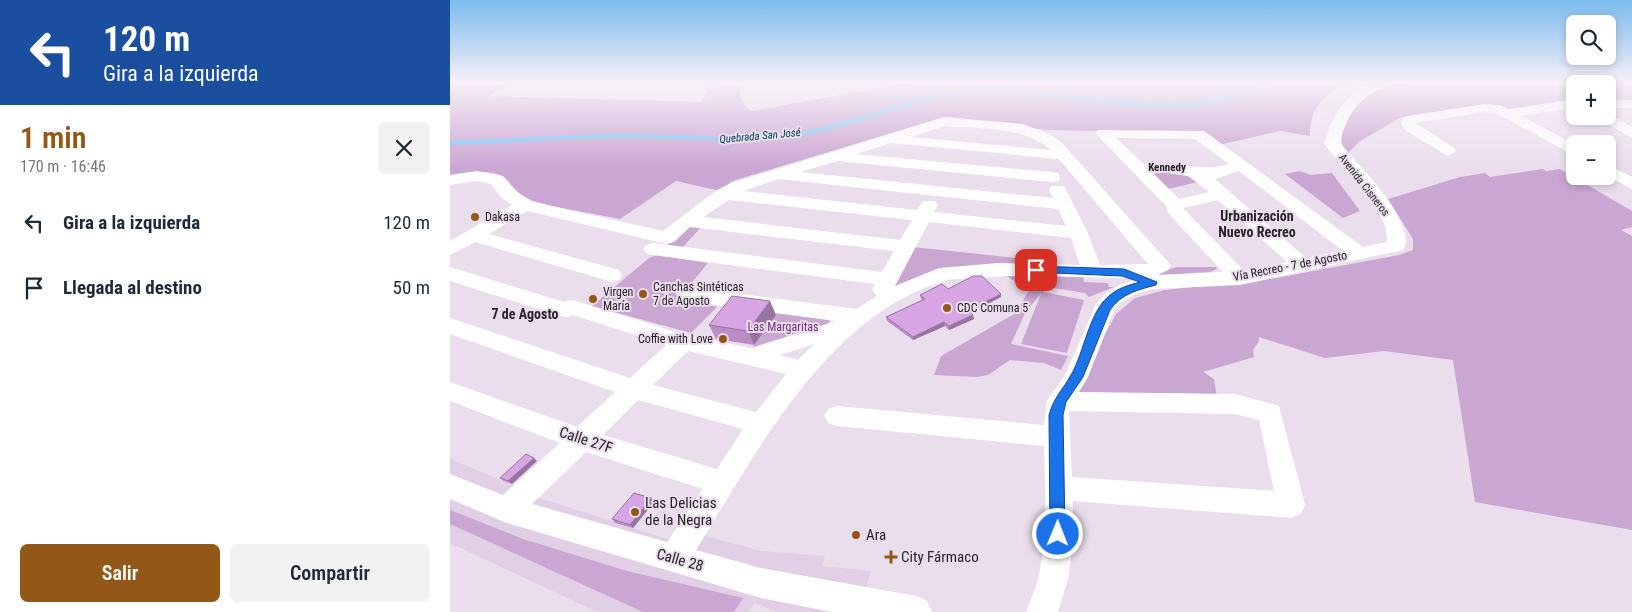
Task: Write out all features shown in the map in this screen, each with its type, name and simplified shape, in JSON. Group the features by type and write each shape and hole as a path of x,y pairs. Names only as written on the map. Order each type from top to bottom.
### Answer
{"street":[{"name":"Avenida Cisneros","path":"1332,111 1319,136 1319,146 1380,223 1397,234"},
{"name":"Avenida Cisneros","path":"1346,111 1332,143 1388,212 1397,234"},
{"path":"1448,150 1411,128 1408,124 1410,120 1469,111"},
{"path":"1503,111 1566,146"},
{"path":"1510,113 1526,111"},
{"path":"450,180 477,176 498,180 508,194 524,205 667,238 722,194 748,182 944,121 1023,129 1048,139 1056,151 1161,266 1153,270 1124,272 998,269 939,276 896,293 860,316 751,356"},
{"path":"1616,124 1632,133"},
{"path":"1240,278 1174,209 1175,205 1103,133 1199,134 1239,166 1357,252"},
{"path":"889,139 1056,151"},
{"path":"1056,151 1052,177 1079,233 1092,270"},
{"path":"832,157 1052,177"},
{"path":"1199,174 1214,174 1239,166"},
{"path":"674,558 761,424 803,370 860,316 888,279 949,167"},
{"path":"1140,170 1160,167 1192,171 1199,174 1302,265"},
{"path":"775,175 1064,204"},
{"path":"1616,175 1632,184"},
{"path":"722,194 1079,233"},
{"path":"1175,205 1221,194"},
{"path":"450,249 524,205"},
{"path":"686,221 905,246"},
{"name":"Vía Recreo - 7 de Agosto","path":"1041,612 1053,579 1057,550 1059,488 1056,415 1059,401 1076,377 1104,309 1112,299 1128,289 1152,282 1240,278 1357,252 1396,246 1398,242 1397,234"},
{"path":"472,236 612,275"},
{"path":"653,249 888,279"},
{"path":"1124,272 1152,282"},
{"path":"450,274 683,342 751,356 803,370"},
{"path":"686,294 860,316"},
{"path":"450,326 634,389 761,424"},
{"path":"507,510 683,342"},
{"name":"Calle 27F","path":"450,391 580,439 724,483"},
{"path":"1059,401 1235,404 1270,414 1291,505 1059,488"},
{"path":"837,416 1057,437"},
{"name":"Calle 28","path":"450,486 507,510 760,583 916,612"}],"shaded area":[{"path":"450,459 518,487 533,496 668,539 677,528 761,551 825,556 822,566 871,571 862,601 916,612 777,612 755,603 748,612 597,612 450,543"}],"green space":[{"path":"450,111 1316,111 1312,117 1310,136 1280,131 1219,145 1199,133 1047,130 945,117 732,181 720,191 676,181 620,219 547,205 528,199 504,177 497,174 481,172 450,176"},
{"path":"1353,111 1444,111 1400,118 1360,141 1347,154 1343,147 1342,139 1346,122"},
{"path":"1543,169 1546,171 1560,169 1566,172 1566,185 1587,185 1632,211 1632,227 1621,230 1632,236 1632,530 1475,502 1453,360 1384,351 1325,358 1259,337 1259,341 1253,350 1254,357 1203,372 1214,379 1217,397 1076,396 1088,365 1116,314 1135,298 1165,290 1276,278 1399,255 1413,250 1413,239 1388,199 1460,177 1485,173 1490,177"},
{"path":"1162,170 1187,173 1198,182 1168,189 1154,175 1155,172"},
{"path":"1300,171 1311,175 1332,173 1360,211 1343,218 1285,174"},
{"path":"693,224 703,225 681,249 666,244"},
{"path":"913,247 1035,260 1034,264 898,287 892,286"},
{"name":"Canchas Sintéticas 7 de Agosto","path":"657,255 708,263 679,298 717,307 691,333 592,306 649,258"},
{"path":"1177,267 1216,267 1217,269 1210,272 1146,276"},
{"path":"1003,274 1083,277 1084,282 1108,283 1109,287 1114,287 1089,297 1085,293 1048,287 1043,292 1084,300 1067,353 1021,344 1041,294 1026,311 1011,344 1068,356 1061,370 1044,363 1010,360 988,375 977,377 934,375 941,356 1016,313 1029,290"},
{"name":"Las Margaritas","path":"777,313 830,320 827,326 752,348"},
{"path":"450,510 523,539 627,571 743,598 734,612 643,612 450,524"}],"building":[{"name":"CDC Comuna 5","path":"973,276 982,276 1001,294 969,310 973,315 949,326 944,322 913,337 886,317 925,299 920,295 942,284 948,289"},
{"path":"732,296 770,301 748,331 709,325"},
{"path":"526,454 534,458 508,481 500,478"},
{"name":"Las Delicias de la Negra","path":"634,493 651,498 630,525 612,519"}],"waterway":[{"name":"Quebrada San José","path":"450,143 603,136 771,137 815,131 885,111"}],"place":[{"name":"Dakasa","path":"475,217"},
{"name":"Canchas Sintéticas 7 de Agosto","path":"643,294"},
{"name":"Virgen María","path":"593,299"},
{"name":"CDC Comuna 5","path":"947,308"},
{"name":"Coffie with Love","path":"723,339"},
{"name":"Las Delicias de la Negra","path":"635,512"},
{"name":"Ara","path":"856,535"},
{"name":"City Fármaco","path":"891,557"}],"district":[{"name":"Kennedy","path":"1167,167"},
{"name":"Urbanización Nuevo Recreo","path":"1257,224"},
{"name":"7 de Agosto","path":"525,314"}],"route":[{"path":"1036,270 1124,272 1152,282 1128,289 1112,299 1104,309 1080,363 1076,377 1059,401 1056,415 1059,488 1058,534"}]}
